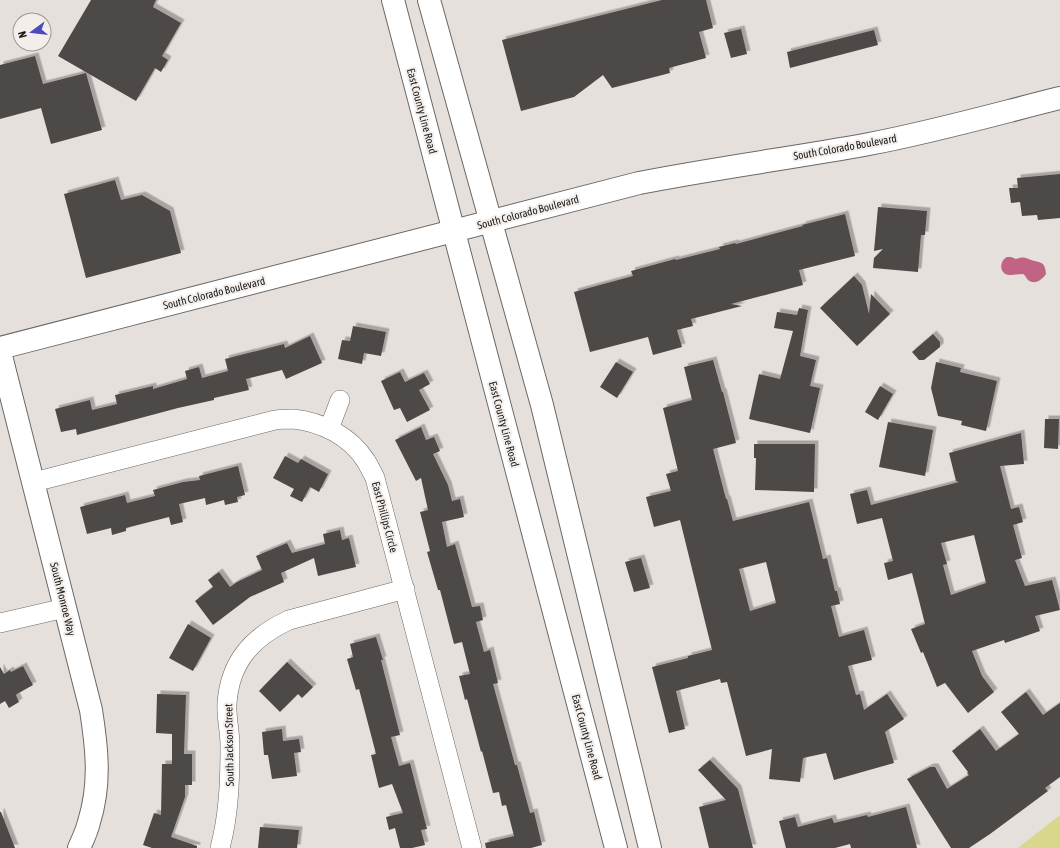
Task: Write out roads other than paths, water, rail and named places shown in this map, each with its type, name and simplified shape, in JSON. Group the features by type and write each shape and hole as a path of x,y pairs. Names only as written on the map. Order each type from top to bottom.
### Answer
{"main road":[{"name":"East County Line Road","path":"393,0 616,848"},
{"path":"429,0 542,405 650,848"},
{"name":"South Colorado Boulevard","path":"0,348 639,183 693,172 871,144 1060,98"},
{"name":"South Monroe Way","path":"0,352 91,710 96,739 96,792 89,822 79,848"}],"street":[{"path":"329,429 340,400"},
{"name":"East Phillips Circle","path":"34,482 275,420 293,419 313,422 341,435 366,461 375,478 472,848"},
{"name":"South Jackson Street","path":"220,848 227,816 230,785 230,743 227,704 235,669 246,651 258,638 274,626 288,620 405,590"},
{"path":"0,623 64,608"}]}
